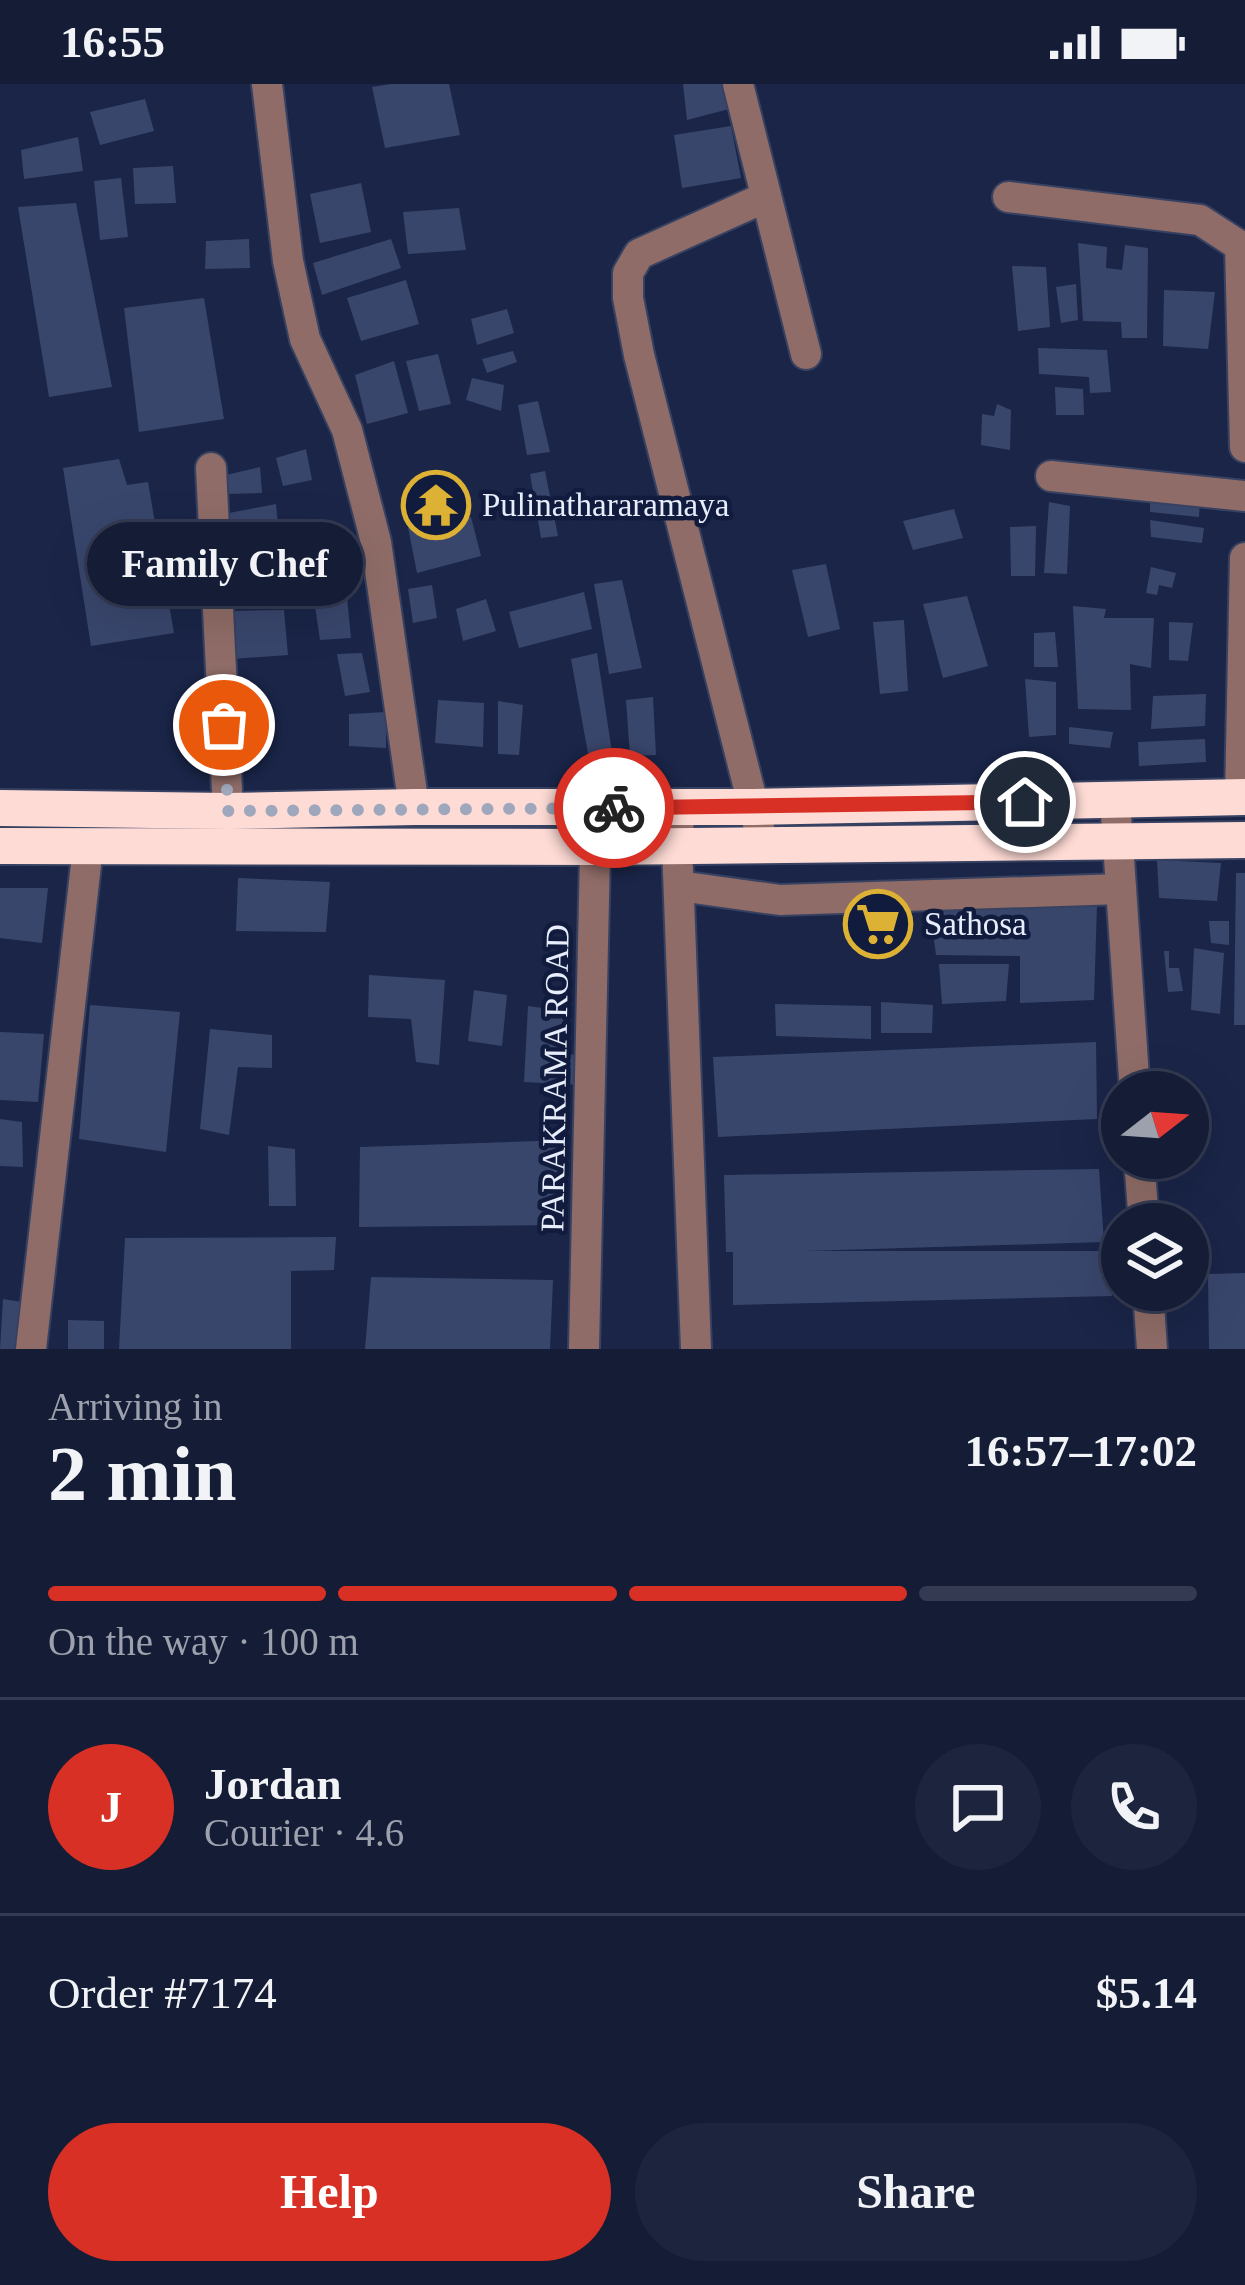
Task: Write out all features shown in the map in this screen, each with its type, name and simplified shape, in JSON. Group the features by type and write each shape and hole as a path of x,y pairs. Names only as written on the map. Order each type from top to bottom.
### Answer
{"highway":[{"path":"0,808 754,807 1243,797"},
{"path":"0,847 1245,840"}],"street":[{"path":"267,84 288,261 305,339 347,430 376,542 414,807"},
{"path":"738,84 806,354"},
{"path":"1008,196 1201,220 1242,243 1245,447"},
{"path":"764,844 639,355 628,273 639,254 766,197"},
{"path":"211,468 228,811"},
{"path":"1051,476 1245,496"},
{"path":"1243,797 1245,558"},
{"path":"1115,800 1134,1071"},
{"path":"680,807 677,846 696,1349"},
{"name":"PARAKRAMA ROAD","path":"584,1349 596,808"},
{"path":"31,1349 88,847"},
{"path":"679,886 780,900 1121,889"},
{"path":"1149,1311 1152,1349"}],"building":[{"path":"449,84 460,135 385,148 372,87"},
{"path":"683,84 727,84 729,109 687,120"},
{"path":"145,99 154,131 100,145 90,112"},
{"path":"731,126 741,178 682,188 674,135"},
{"path":"78,137 83,171 24,179 21,150"},
{"path":"173,166 176,203 135,204 133,168"},
{"path":"121,178 128,237 100,240 94,181"},
{"path":"361,183 371,232 320,243 310,194"},
{"path":"76,203 112,387 49,397 18,207"},
{"path":"459,208 466,250 408,254 403,212"},
{"path":"249,239 250,268 205,269 206,241"},
{"path":"391,239 401,268 322,295 313,263"},
{"path":"1078,243 1107,247 1106,268 1122,270 1125,245 1148,248 1147,338 1122,338 1121,322 1083,321"},
{"path":"1012,266 1046,267 1050,327 1018,331"},
{"path":"406,280 419,324 361,341 347,298"},
{"path":"1076,284 1078,320 1061,323 1056,287"},
{"path":"1164,290 1215,292 1208,349 1163,346"},
{"path":"204,298 224,419 139,432 124,308"},
{"path":"507,309 514,333 477,345 471,319"},
{"path":"1038,348 1107,350 1111,392 1090,393 1089,377 1039,374"},
{"path":"513,351 517,362 487,373 482,359"},
{"path":"438,354 451,404 419,411 406,361"},
{"path":"394,361 408,413 367,424 355,375"},
{"path":"472,378 504,385 501,411 466,400"},
{"path":"1055,387 1083,389 1084,415 1056,415"},
{"path":"538,401 550,452 527,455 518,405"},
{"path":"997,404 1011,410 1010,450 981,445 982,414 994,416"},
{"path":"306,449 312,480 283,486 276,458"},
{"path":"119,459 127,485 148,482 174,633 91,646 63,468"},
{"path":"260,467 262,493 227,494 226,475"},
{"path":"545,471 558,536 541,538 530,474"},
{"path":"1150,491 1200,497 1199,517 1150,512"},
{"path":"1049,502 1070,506 1067,574 1044,573"},
{"path":"276,504 279,536 230,539 229,513"},
{"path":"954,509 963,538 913,550 903,521"},
{"path":"471,517 481,556 417,573 408,527"},
{"path":"1150,520 1204,528 1202,543 1151,537"},
{"path":"1036,526 1035,576 1011,576 1010,527"},
{"path":"330,538 335,576 277,579 275,548"},
{"path":"826,564 840,629 808,637 792,570"},
{"path":"1151,567 1176,573 1172,588 1159,585 1157,595 1146,593"},
{"path":"622,580 642,668 609,674 594,584"},
{"path":"432,585 437,618 413,623 408,589"},
{"path":"346,587 351,638 320,640 313,593"},
{"path":"584,592 592,629 519,648 509,612"},
{"path":"967,596 988,666 943,678 923,604"},
{"path":"486,599 496,631 463,641 456,609"},
{"path":"1073,606 1106,609 1104,618 1154,618 1151,668 1130,664 1131,710 1078,709"},
{"path":"284,610 288,655 231,659 231,611"},
{"path":"904,620 908,691 880,694 873,622"},
{"path":"1169,622 1193,623 1188,661 1169,660"},
{"path":"1055,632 1058,667 1034,667 1034,633"},
{"path":"362,653 370,692 345,696 337,654"},
{"path":"597,653 612,752 589,759 571,659"},
{"path":"1025,679 1056,682 1056,735 1029,737"},
{"path":"1206,694 1205,726 1151,729 1153,696"},
{"path":"653,697 656,755 630,756 626,700"},
{"path":"438,700 484,703 483,747 435,743"},
{"path":"498,701 523,705 519,755 498,754"},
{"path":"386,712 386,748 349,746 349,714"},
{"path":"1069,727 1113,732 1110,748 1069,744"},
{"path":"1205,739 1206,762 1139,766 1138,742"},
{"path":"1157,860 1221,863 1217,901 1159,898"},
{"path":"1236,873 1245,873 1245,1025 1234,1025"},
{"path":"238,878 330,882 326,932 236,931"},
{"path":"0,888 48,888 42,943 0,938"},
{"path":"1097,905 1094,1000 1020,1003 1020,956 936,955 930,911"},
{"path":"1209,921 1229,921 1229,945 1211,943"},
{"path":"1194,948 1224,953 1220,1014 1191,1010"},
{"path":"1164,951 1169,951 1169,968 1179,968 1183,991 1168,992"},
{"path":"939,964 1009,964 1006,1001 942,1004"},
{"path":"369,975 445,980 439,1065 416,1062 411,1019 368,1017"},
{"path":"474,990 507,995 502,1046 468,1041"},
{"path":"881,1002 933,1005 932,1033 881,1033"},
{"path":"775,1004 871,1006 871,1039 776,1036"},
{"path":"90,1005 180,1012 166,1152 79,1139"},
{"path":"528,1006 564,1011 562,1054 581,1055 579,1085 524,1082"},
{"path":"210,1029 272,1035 272,1068 238,1067 229,1135 200,1129"},
{"path":"0,1032 44,1034 38,1102 0,1100"},
{"path":"1096,1042 1097,1119 718,1137 713,1057"},
{"path":"0,1119 22,1122 23,1167 0,1166"},
{"path":"568,1140 565,1225 359,1227 360,1147"},
{"path":"268,1146 295,1149 296,1206 269,1206"},
{"path":"1099,1169 1101,1242 806,1251 1101,1251 1101,1296 733,1305 733,1252 726,1252 724,1175"},
{"path":"336,1237 334,1270 291,1271 291,1349 119,1349 125,1238"},
{"path":"1245,1273 1245,1349 1209,1349 1209,1274"},
{"path":"371,1277 553,1280 550,1349 365,1349"},
{"path":"3,1299 22,1302 16,1349 0,1349"},
{"path":"68,1320 104,1321 104,1349 68,1349"}],"way so far":[{"path":"224,725 228,811 614,808"}],"place":[{"name":"Pulinathararamaya","path":"436,505"},
{"name":"Family Chef","path":"224,725"},
{"name":"Sathosa","path":"878,924"}],"route":[{"path":"614,808 1025,802"}]}
